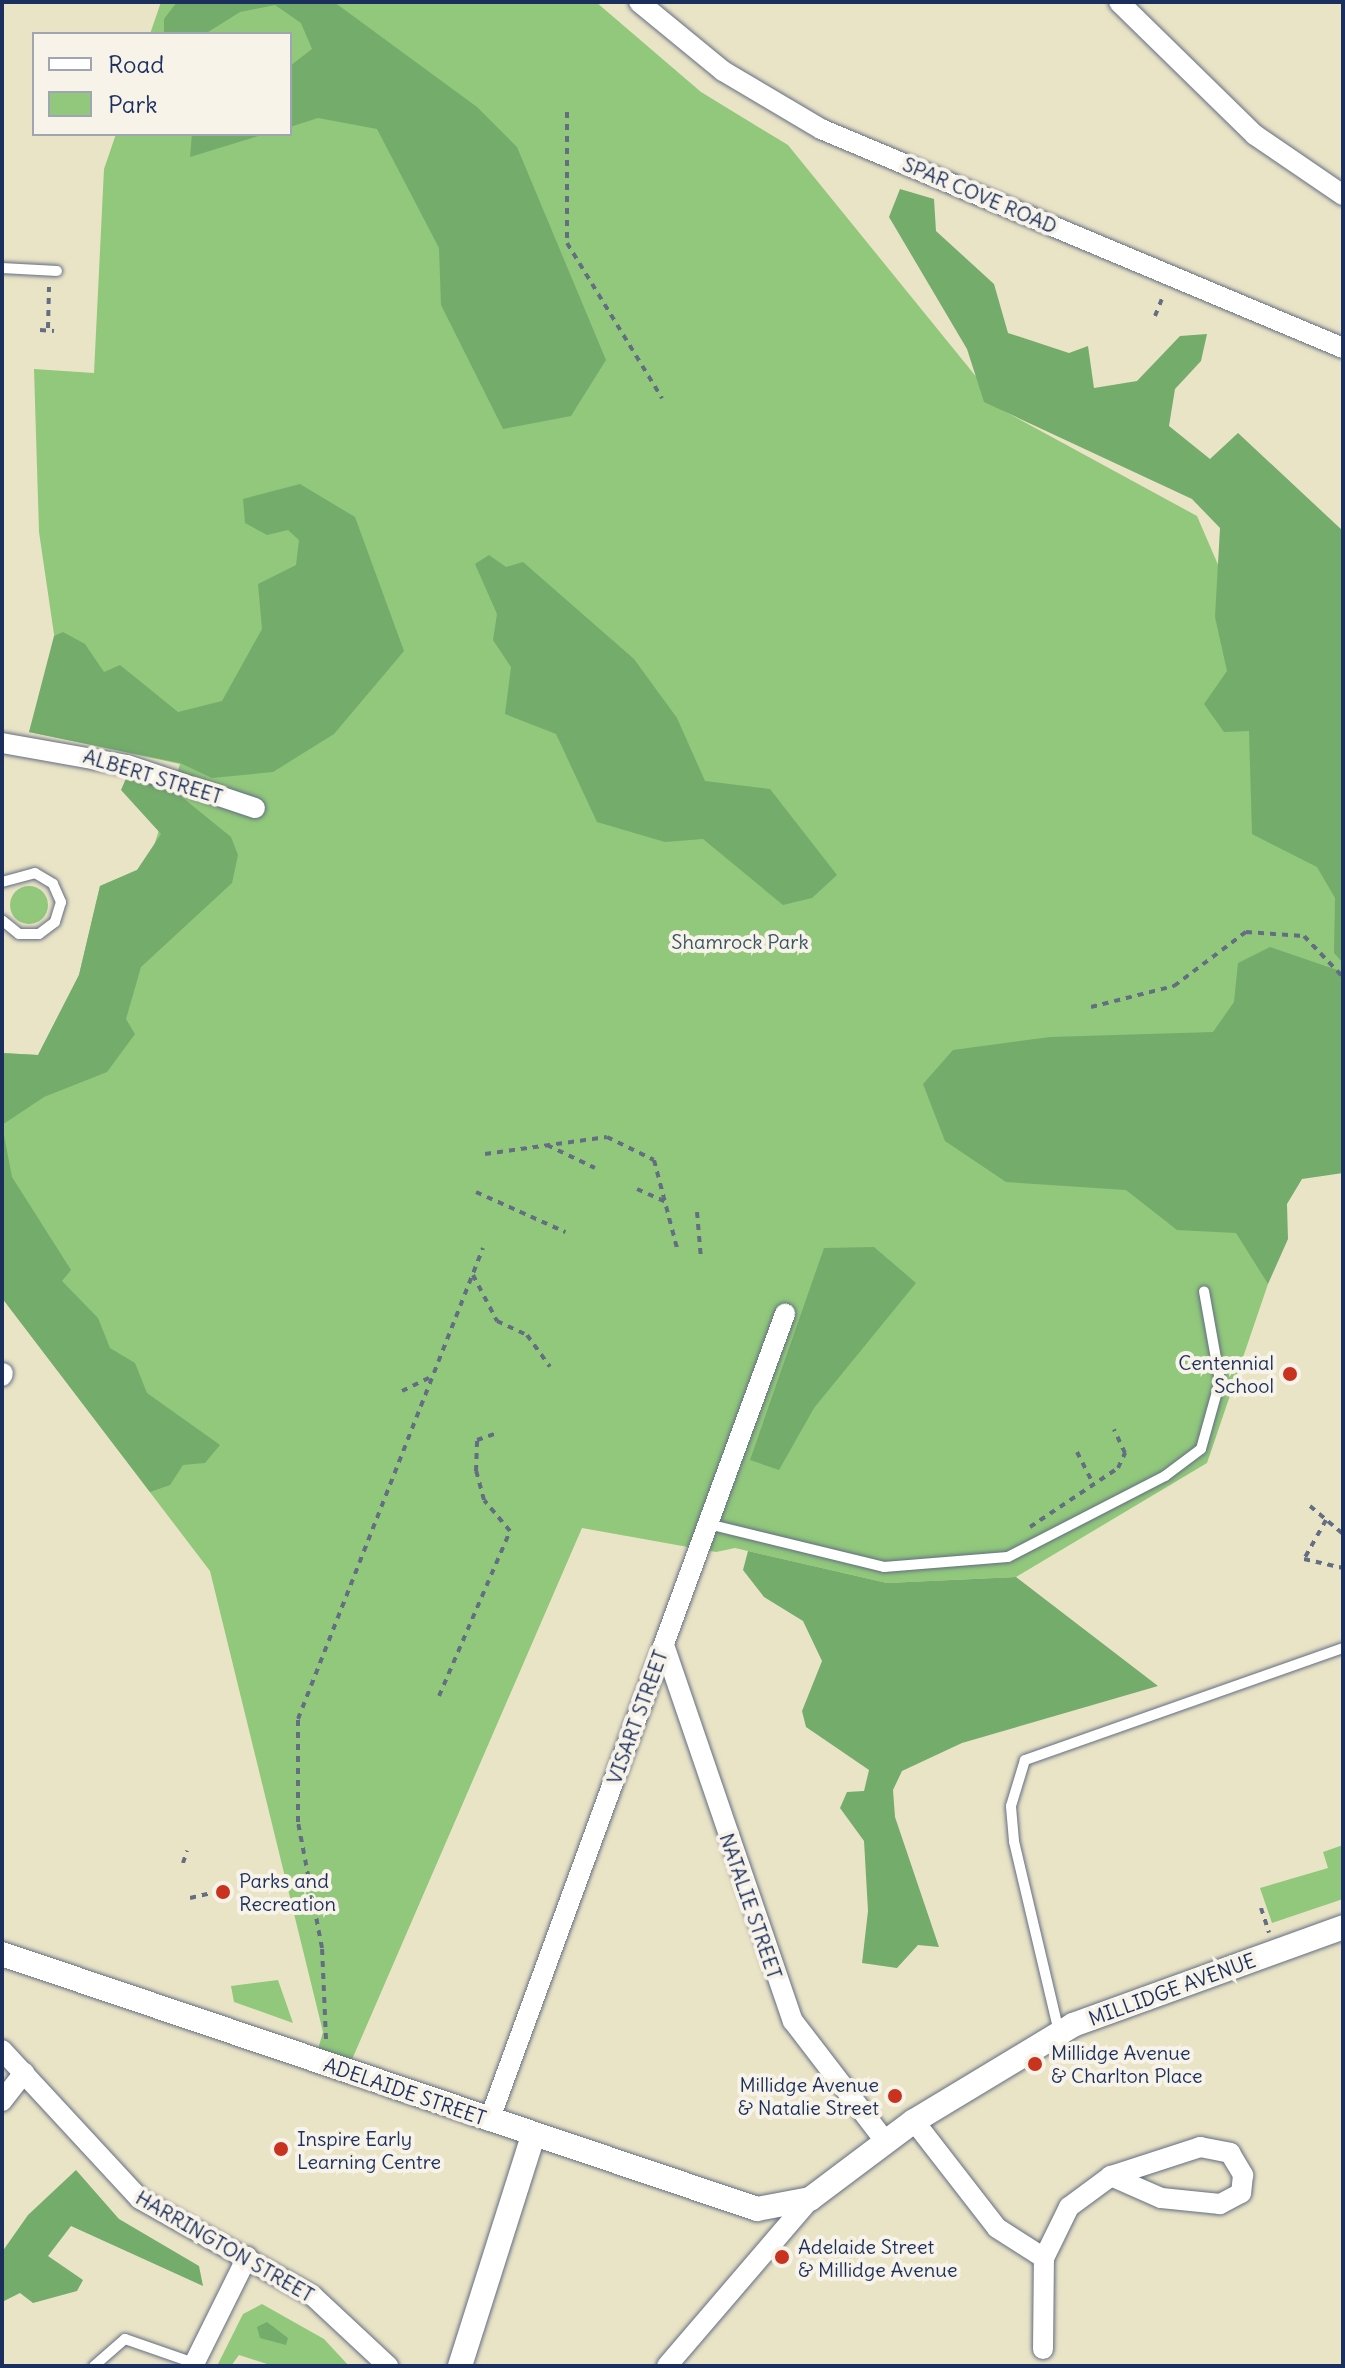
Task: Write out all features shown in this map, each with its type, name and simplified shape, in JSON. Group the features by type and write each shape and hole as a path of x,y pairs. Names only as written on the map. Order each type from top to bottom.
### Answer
{"street":[{"name":"SPAR COVE ROAD","path":"639,2 791,114 1343,348"},
{"path":"1119,2 1255,135 1343,195"},
{"name":"ALBERT STREET","path":"2,743 127,765 255,808"},
{"name":"VISART STREET","path":"489,2121 785,1314"},
{"name":"NATALIE STREET","path":"664,1645 783,1999 801,2035 886,2142"},
{"name":"MILLIDGE AVENUE","path":"810,2199 914,2121 1059,2032 1343,1927"},
{"name":"ADELAIDE STREET","path":"2,1954 738,2206 780,2209 810,2199"},
{"name":"HARRINGTON STREET","path":"2,2050 140,2199 313,2296 388,2366"},
{"path":"2,2101 24,2073"},
{"path":"914,2121 997,2228 1044,2258"},
{"path":"460,2366 533,2136"},
{"path":"1043,2349 1044,2258 1069,2207 1111,2176 1200,2147 1230,2153 1243,2175 1241,2193 1220,2204 1161,2198 1111,2176"},
{"path":"667,2366 810,2199"},
{"path":"194,2365 247,2257"}],"lane":[{"path":"2,268 53,271"},
{"path":"2,882 35,873 53,884 61,902 55,922 39,934 19,934 2,920"},
{"path":"708,1524 892,1567 993,1561 1032,1544 1165,1476 1201,1449 1220,1381 1204,1291"},
{"path":"1059,2032 1014,1841 1013,1797 1025,1760 1343,1648"},
{"path":"94,2366 125,2339 194,2365"}],"path":[{"path":"567,112 567,243 662,398"},
{"path":"47,329 53,271"},
{"path":"1091,1007 1174,986 1246,932 1304,936 1343,977"},
{"path":"485,1154 607,1137 619,1142 659,1163 677,1248"},
{"path":"547,1145 595,1168"},
{"path":"637,1189 668,1203"},
{"path":"476,1192 565,1232"},
{"path":"697,1212 701,1259"},
{"path":"322,2062 322,1948 298,1822 298,1719 483,1248"},
{"path":"473,1275 497,1321 527,1335 550,1367"},
{"path":"402,1391 434,1376"},
{"path":"1032,1544 1028,1530 1039,1515 1118,1468 1125,1453 1114,1429"},
{"path":"439,1696 510,1531 484,1500 476,1471 477,1440 497,1433"},
{"path":"1077,1452 1093,1484"},
{"path":"1310,1506 1343,1534"},
{"path":"1326,1520 1304,1559 1343,1568"},
{"path":"183,1863 187,1851"},
{"path":"190,1898 211,1893"}],"green space":[{"name":"Shamrock Park","path":"161,2 596,2 701,92 788,145 1004,411 1197,516 1343,854 1343,1022 1272,1186 1268,1284 1207,1463 1016,1577 887,1583 735,1548 716,1552 582,1528 347,2071 315,2059 323,2032 210,1571 2,1298 2,1053 38,1055 79,975 100,886 137,870 151,855 180,764 29,732 56,648 39,532 34,369 94,373 104,169 115,136 292,136 292,32 151,32"},
{"path":"177,2 334,2 477,107 517,147 606,360 571,416 503,429 441,305 439,248 377,129 318,118 292,126 292,64 312,49 301,23 275,5 240,12 208,32 164,32 164,19"},
{"path":"192,136 258,136 190,157"},
{"path":"900,189 934,199 936,231 994,284 1008,333 1069,353 1088,346 1094,388 1137,381 1180,336 1207,334 1201,361 1175,389 1169,426 1210,459 1238,433 1343,531 1343,963 1334,953 1335,898 1317,867 1252,834 1249,731 1224,732 1204,704 1227,671 1215,617 1220,528 1192,499 984,402 967,349 889,217"},
{"path":"300,484 355,517 404,651 334,734 273,772 212,778 180,763 29,732 54,636 63,632 85,644 104,672 120,665 178,712 222,701 262,629 258,584 296,565 299,540 288,530 267,535 245,523 243,499"},
{"path":"489,555 506,567 523,562 634,659 677,718 705,781 770,789 837,875 812,898 783,905 703,839 665,842 597,822 556,734 505,714 511,667 493,640 497,614 475,564"},
{"path":"127,776 172,789 231,837 238,855 232,883 141,967 126,1019 135,1034 107,1072 44,1097 2,1125 2,1053 38,1055 79,975 100,886 137,870 161,834 121,790"},
{"path":"29,886 42,892 48,905 42,918 29,924 16,918 10,905 16,892"},
{"path":"1270,947 1343,972 1343,1173 1302,1179 1287,1204 1288,1239 1268,1284 1236,1233 1177,1230 1126,1190 1006,1182 945,1141 923,1084 953,1050 1050,1037 1213,1032 1234,1002 1238,963"},
{"path":"2,1125 12,1177 71,1270 62,1281 98,1318 110,1348 135,1363 147,1393 220,1445 205,1463 183,1465 170,1485 150,1492 2,1298"},
{"path":"874,1247 916,1283 814,1408 779,1470 750,1460 824,1248"},
{"path":"748,1551 887,1583 1016,1577 1158,1686 962,1743 902,1771 893,1790 895,1817 939,1947 918,1945 897,1968 862,1963 868,1911 864,1841 840,1808 847,1792 864,1791 869,1770 806,1727 802,1711 822,1661 803,1621 764,1597 743,1570"},
{"path":"1343,1845 1343,1899 1272,1923 1260,1888 1328,1868 1323,1852"},
{"path":"278,1980 293,2023 234,2002 231,1986"},
{"path":"76,2170 119,2219 199,2266 203,2286 71,2226 48,2256 83,2280 77,2291 33,2303 20,2293 2,2302 2,2252 28,2215"},
{"path":"262,2304 324,2339 349,2366 273,2366 239,2355 231,2366 217,2366 243,2314"},
{"path":"267,2322 288,2338 286,2345 260,2338 257,2327"}],"place":[{"name":"Centennial School","path":"1290,1374"},
{"name":"Parks and Recreation","path":"223,1892"},
{"name":"Millidge Avenue & Charlton Place","path":"1035,2064"},
{"name":"Millidge Avenue & Natalie Street","path":"895,2096"},
{"name":"Inspire Early Learning Centre","path":"281,2149"},
{"name":"Adelaide Street & Millidge Avenue","path":"782,2257"}]}
